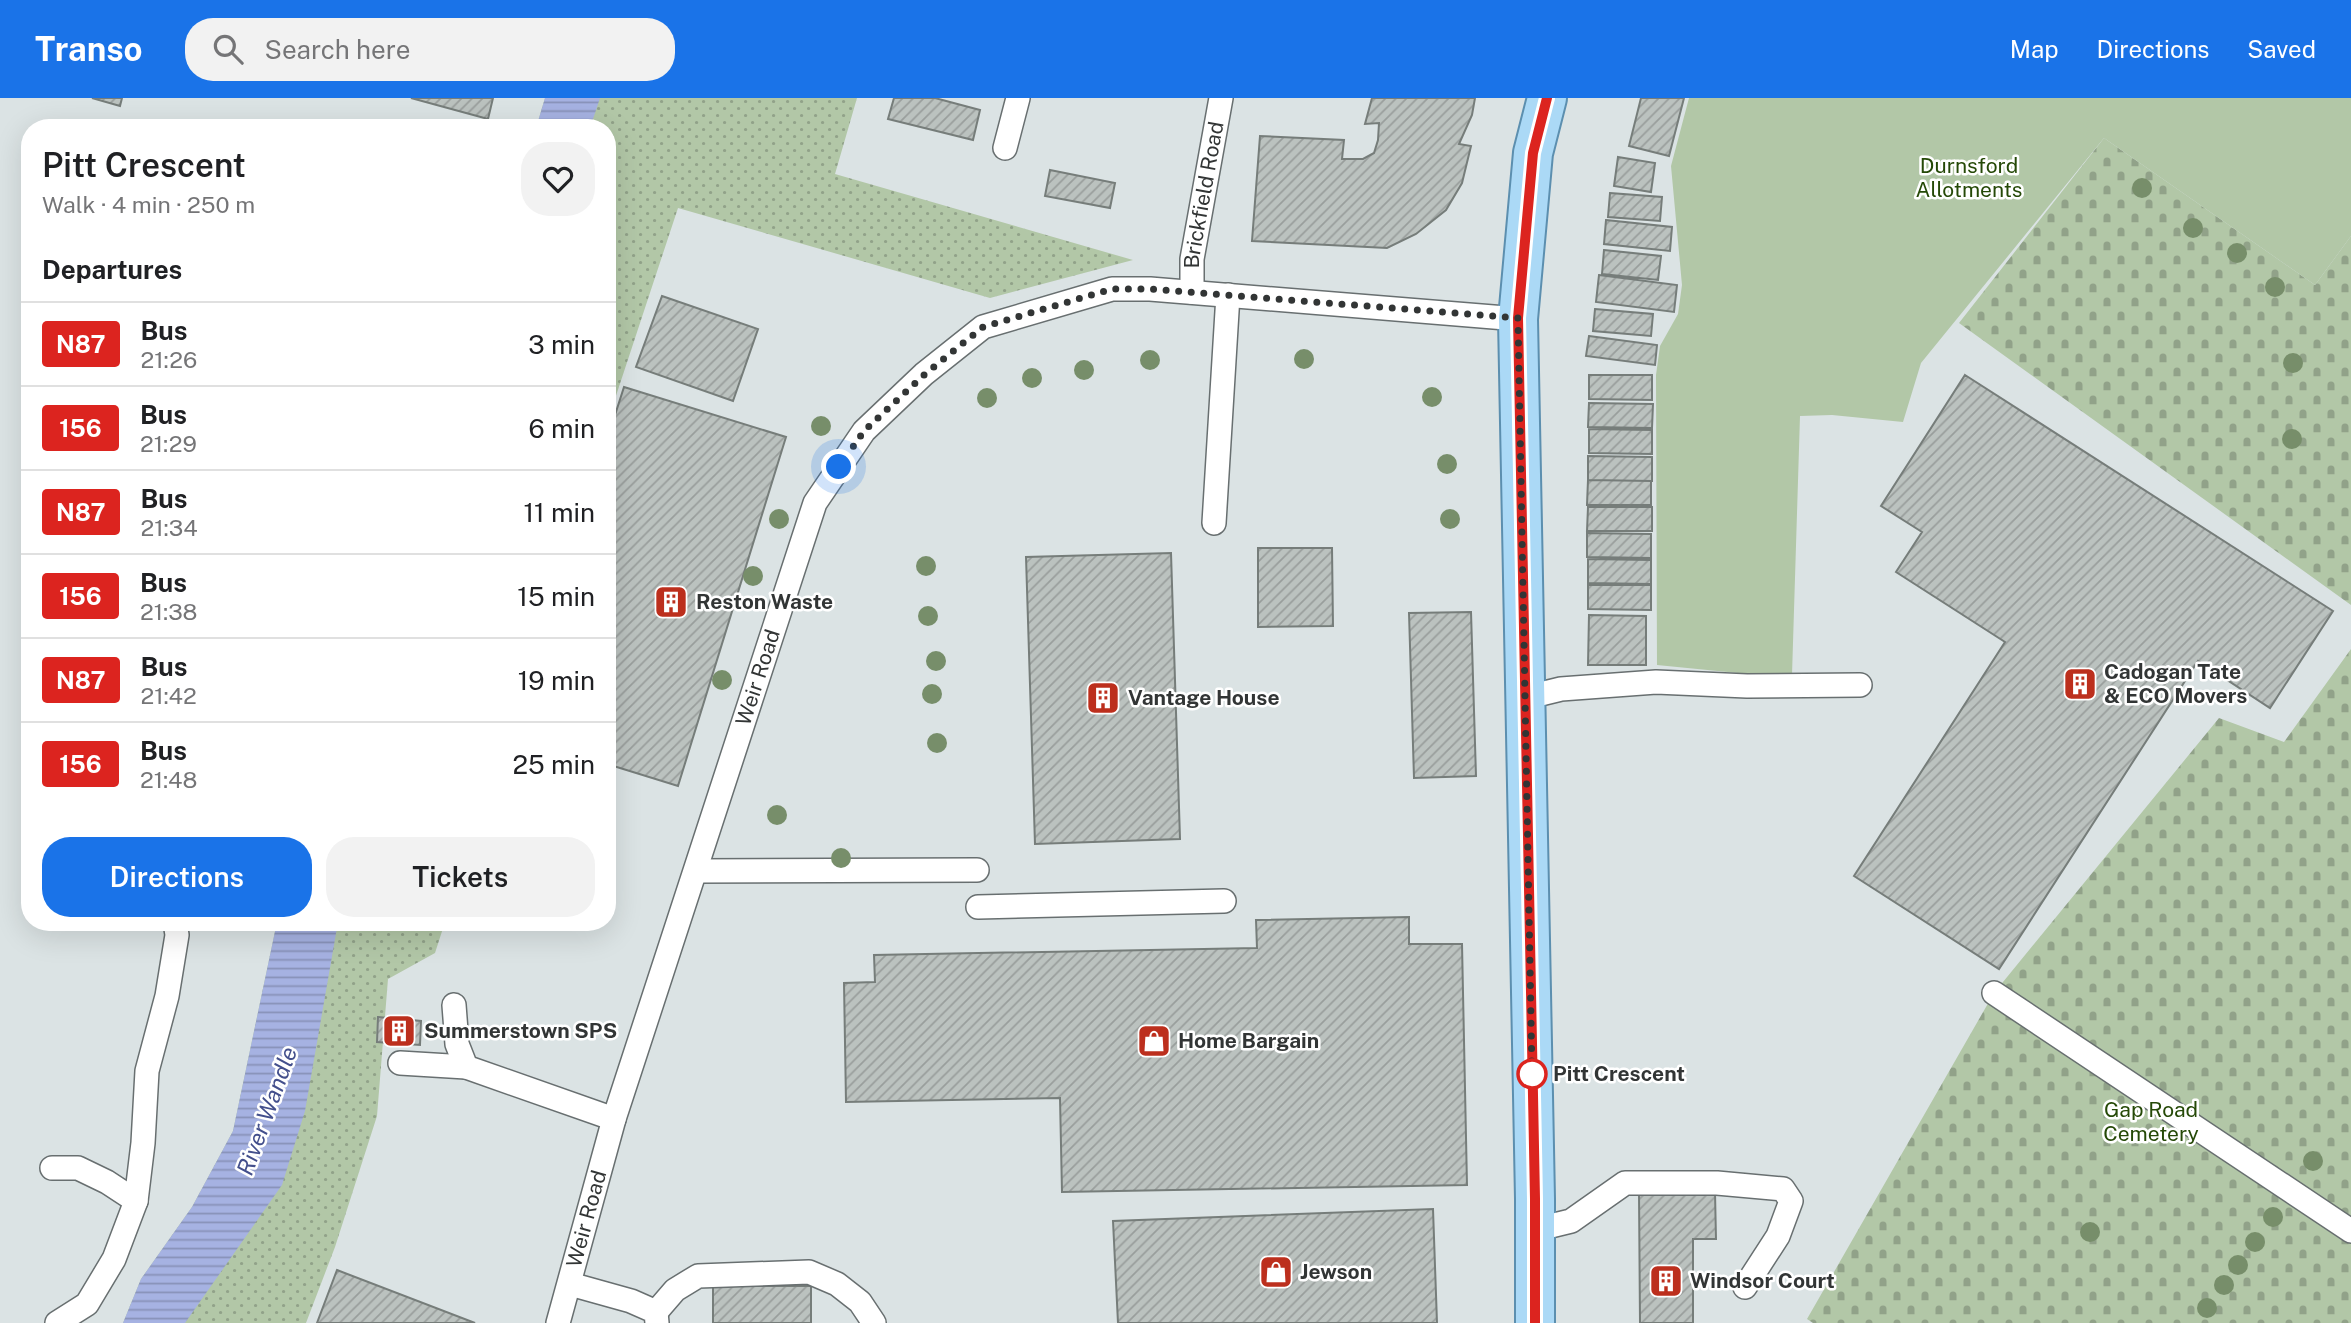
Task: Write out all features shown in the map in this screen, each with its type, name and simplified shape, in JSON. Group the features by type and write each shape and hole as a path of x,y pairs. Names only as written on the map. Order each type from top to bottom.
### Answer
{"main road":[{"path":"1535,1323 1518,318 1533,153 1547,98"}],"lane":[{"path":"1005,148 1018,98"},
{"name":"Brickfield Road","path":"1192,292 1192,258 1221,98"},
{"name":"Weir Road","path":"558,1323 614,1119 815,503 864,431 925,374 983,327 1112,289 1192,292 1518,318"},
{"path":"1214,523 1228,295"},
{"path":"1524,698 1561,689 1656,682 1747,686 1860,685"},
{"path":"696,871 977,870"},
{"path":"978,907 1224,901"},
{"path":"57,1323 87,1304 114,1259 135,1201 143,1143 147,1070 167,996 176,931"},
{"path":"1994,993 2351,1231"},
{"path":"454,1005 457,1044 466,1067"},
{"path":"400,1063 466,1067 614,1119"},
{"path":"52,1168 78,1168 107,1182 135,1201"},
{"path":"1534,1230 1571,1221 1625,1183 1717,1183 1783,1189 1791,1202 1779,1236 1745,1287"},
{"path":"570,1284 631,1301 656,1318 675,1290 698,1276 808,1272 837,1284 860,1302 874,1323"}],"green space":[{"path":"545,98 857,98 835,174 1133,260 990,298 678,208 616,396 616,119 539,119"},
{"name":"Durnsford Allotments","path":"1689,98 2351,98 2351,236 2315,285 2104,138 1921,363 1903,422 1832,415 1800,416 1792,675 1748,674 1657,665 1656,375 1660,346 1678,314 1682,285 1671,166"},
{"path":"2104,138 2315,285 2351,236 2351,605 1959,323"},
{"name":"Gap Road Cemetery","path":"2351,649 2351,1323 1813,1323 1807,1319 1994,993 2219,718 2284,742"},
{"path":"275,931 442,931 435,953 388,979 377,1116 335,1247 306,1323 123,1323 141,1279 192,1207 233,1131"}],"water":[{"path":"545,98 600,98 593,119 539,119"},
{"name":"River Wandle","path":"275,931 336,931 305,1111 282,1185 185,1323 123,1323 141,1279 192,1207 233,1131"}],"building":[{"path":"92,98 122,98 120,106"},
{"path":"411,98 493,98 488,119"},
{"path":"894,98 935,98 980,110 973,140 888,119"},
{"path":"1372,98 1475,98 1472,115 1459,144 1471,146 1462,183 1446,210 1416,234 1387,248 1252,241 1260,136 1344,140 1342,159 1363,159 1374,153 1378,140 1379,123 1365,124"},
{"path":"1641,98 1684,98 1669,156 1629,146"},
{"path":"1618,157 1655,163 1651,192 1614,186"},
{"path":"1050,170 1115,183 1110,208 1045,196"},
{"path":"1610,193 1662,197 1660,221 1608,217"},
{"path":"1606,220 1672,227 1670,251 1604,244"},
{"path":"1604,250 1661,256 1658,280 1602,274"},
{"path":"1599,275 1677,285 1674,312 1596,302"},
{"path":"662,296 758,329 733,401 636,367"},
{"path":"1595,309 1653,314 1651,336 1593,331"},
{"path":"1589,336 1657,345 1655,365 1586,356"},
{"path":"1589,375 1652,375 1652,400 1589,399"},
{"name":"Cadogan Tate & ECO Movers","path":"1965,375 2333,611 2270,708 2198,661 1999,969 1854,876 2005,642 1896,572 1922,532 1881,506"},
{"name":"Reston Waste","path":"624,387 786,437 678,786 616,767 616,412"},
{"path":"1589,403 1653,404 1652,428 1588,427"},
{"path":"1589,429 1652,430 1652,454 1589,453"},
{"path":"1588,456 1652,457 1652,481 1588,480"},
{"path":"1588,480 1651,481 1651,505 1587,505"},
{"path":"1588,507 1652,507 1652,531 1587,531"},
{"path":"1587,533 1651,534 1651,558 1587,557"},
{"path":"1258,548 1332,548 1333,626 1258,627"},
{"name":"Vantage House","path":"1171,553 1180,839 1035,844 1026,557"},
{"path":"1588,559 1651,560 1651,584 1588,583"},
{"path":"1588,585 1651,585 1651,610 1588,609"},
{"path":"1471,612 1476,776 1414,778 1409,613"},
{"path":"1589,615 1646,616 1646,665 1588,665"},
{"name":"Home Bargain","path":"1409,917 1409,944 1462,944 1467,1185 1062,1192 1060,1098 846,1102 844,983 875,982 874,955 1257,948 1256,920"},
{"name":"Summerstown SPS","path":"378,1017 421,1021 420,1045 377,1042"},
{"name":"Windsor Court","path":"1715,1192 1716,1239 1693,1239 1693,1323 1640,1323 1639,1193"},
{"name":"Jewson","path":"1433,1209 1437,1323 1118,1323 1113,1221"},
{"path":"337,1270 475,1323 317,1323"},
{"path":"713,1286 811,1286 811,1323 713,1323"}],"bus line":[{"name":"N87","path":"1535,1323 1518,318 1533,153 1547,98"}],"place":[{"name":"Reston Waste","path":"671,602"},
{"name":"Cadogan Tate & ECO Movers","path":"2080,684"},
{"name":"Vantage House","path":"1103,698"},
{"name":"Summerstown SPS","path":"399,1031"},
{"name":"Home Bargain","path":"1154,1041"},
{"name":"Pitt Crescent","path":"1532,1074"},
{"name":"Jewson","path":"1276,1272"},
{"name":"Windsor Court","path":"1666,1281"}],"route":[{"path":"839,467 864,431 925,374 983,327 1112,289 1150,289 1518,318 1532,1074"}]}
